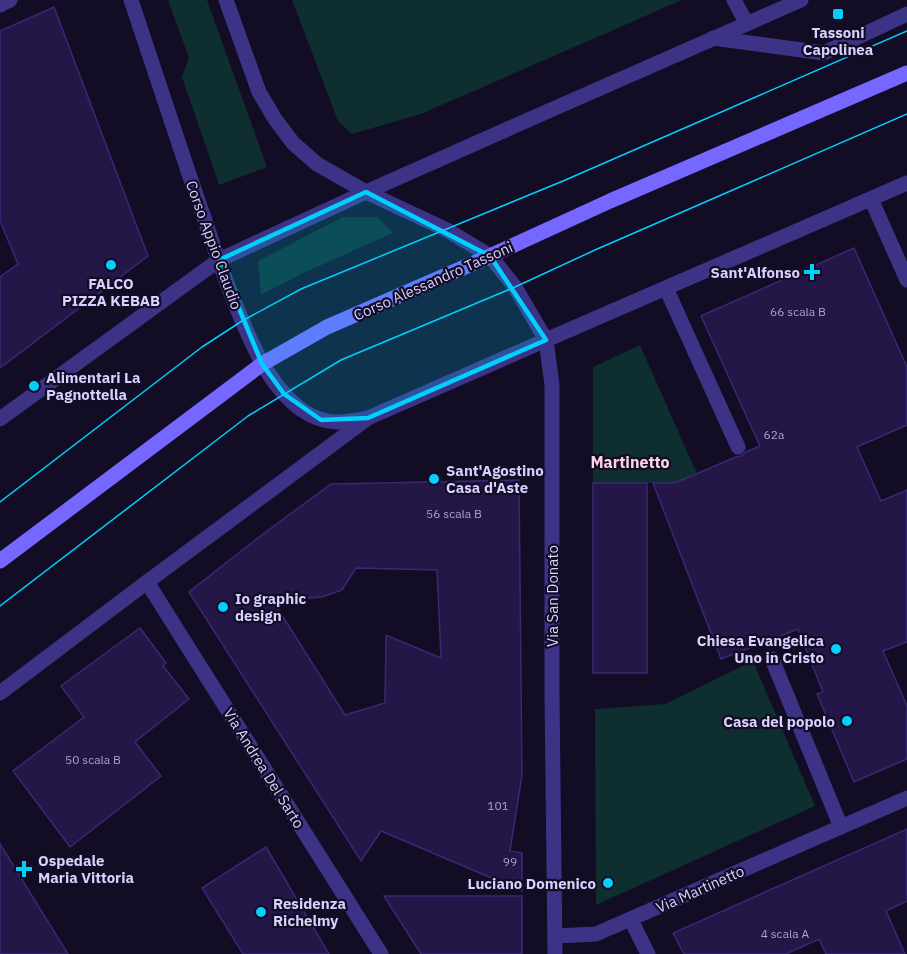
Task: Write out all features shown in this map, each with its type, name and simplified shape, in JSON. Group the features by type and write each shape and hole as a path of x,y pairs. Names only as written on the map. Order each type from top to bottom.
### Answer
{"main road":[{"name":"Corso Alessandro Tassoni","path":"0,561 262,364 327,327 610,201 907,73"}],"street":[{"path":"0,4 10,0"},
{"name":"Corso Appio Claudio","path":"131,0 219,260 242,321 262,364 284,394 303,411 321,420 341,423 368,418"},
{"path":"226,0 259,92 275,119 293,142 317,164 366,192 447,230 490,256"},
{"path":"734,0 747,24"},
{"path":"0,419 219,260 366,192 801,0"},
{"path":"713,38 824,53 907,14"},
{"path":"0,693 368,418 907,183"},
{"path":"871,199 907,280"},
{"name":"Via San Donato","path":"490,256 515,287 546,340 552,385 555,954"},
{"path":"666,288 738,447"},
{"name":"Via Andrea Del Sarto","path":"147,582 381,954"},
{"path":"772,659 841,827"},
{"name":"Via Martinetto","path":"555,936 596,934 907,798"},
{"path":"631,920 648,954"}],"highlighted area":[{"path":"366,192 490,256 546,340 368,418 321,420 284,394 262,364 219,260"}],"green space":[{"path":"168,0 207,0 267,167 219,185 182,77 189,58"},
{"path":"292,0 682,0 421,114 352,134 338,121"},
{"path":"343,217 377,217 393,233 301,274 261,295 258,261"},
{"path":"640,345 697,474 675,483 593,483 593,367"},
{"path":"753,661 815,806 596,905 595,709 665,704"}],"building":[{"path":"54,7 148,256 0,368 0,277 18,264 0,221 0,31"},
{"path":"854,248 907,367 907,425 857,447 881,501 907,490 907,642 883,651 907,706 907,759 854,782 817,694 823,692 798,629 721,659 653,483 675,483 760,446 701,316"},
{"path":"519,480 522,775 510,851 522,853 522,891 381,831 361,861 189,592 331,484","holes":["356,568 437,570 441,658 386,635 385,703 345,715 273,601 322,597 342,590"]},
{"path":"593,483 647,483 647,673 593,673"},
{"path":"140,628 166,663 163,666 189,699 135,742 161,776 70,847 13,771 84,717 61,686"},
{"path":"907,829 907,901 886,911 905,954 826,954 819,939 786,954 684,954 673,933"},
{"path":"0,844 68,954 0,954"},
{"name":"Residenza Richelmy","path":"266,847 329,954 243,954 202,888"},
{"path":"384,896 522,896 522,954 421,954"}],"tram line":[{"path":"0,502 202,347 242,321 301,289 563,181 907,31"},
{"path":"0,606 248,416 341,360 515,287 907,114"}],"place":[{"name":"Tassoni Capolinea","path":"838,14"},
{"name":"FALCO PIZZA KEBAB","path":"111,265"},
{"name":"Sant'Alfonso","path":"812,272"},
{"name":"Alimentari La Pagnottella","path":"34,386"},
{"name":"Sant'Agostino Casa d'Aste","path":"434,479"},
{"name":"Io graphic design","path":"223,607"},
{"name":"Chiesa Evangelica Uno in Cristo","path":"836,649"},
{"name":"Casa del popolo","path":"847,721"},
{"name":"Ospedale Maria Vittoria","path":"24,869"},
{"name":"Luciano Domenico","path":"608,883"},
{"name":"Residenza Richelmy","path":"261,912"}],"district":[{"name":"Martinetto","path":"630,462"}]}
